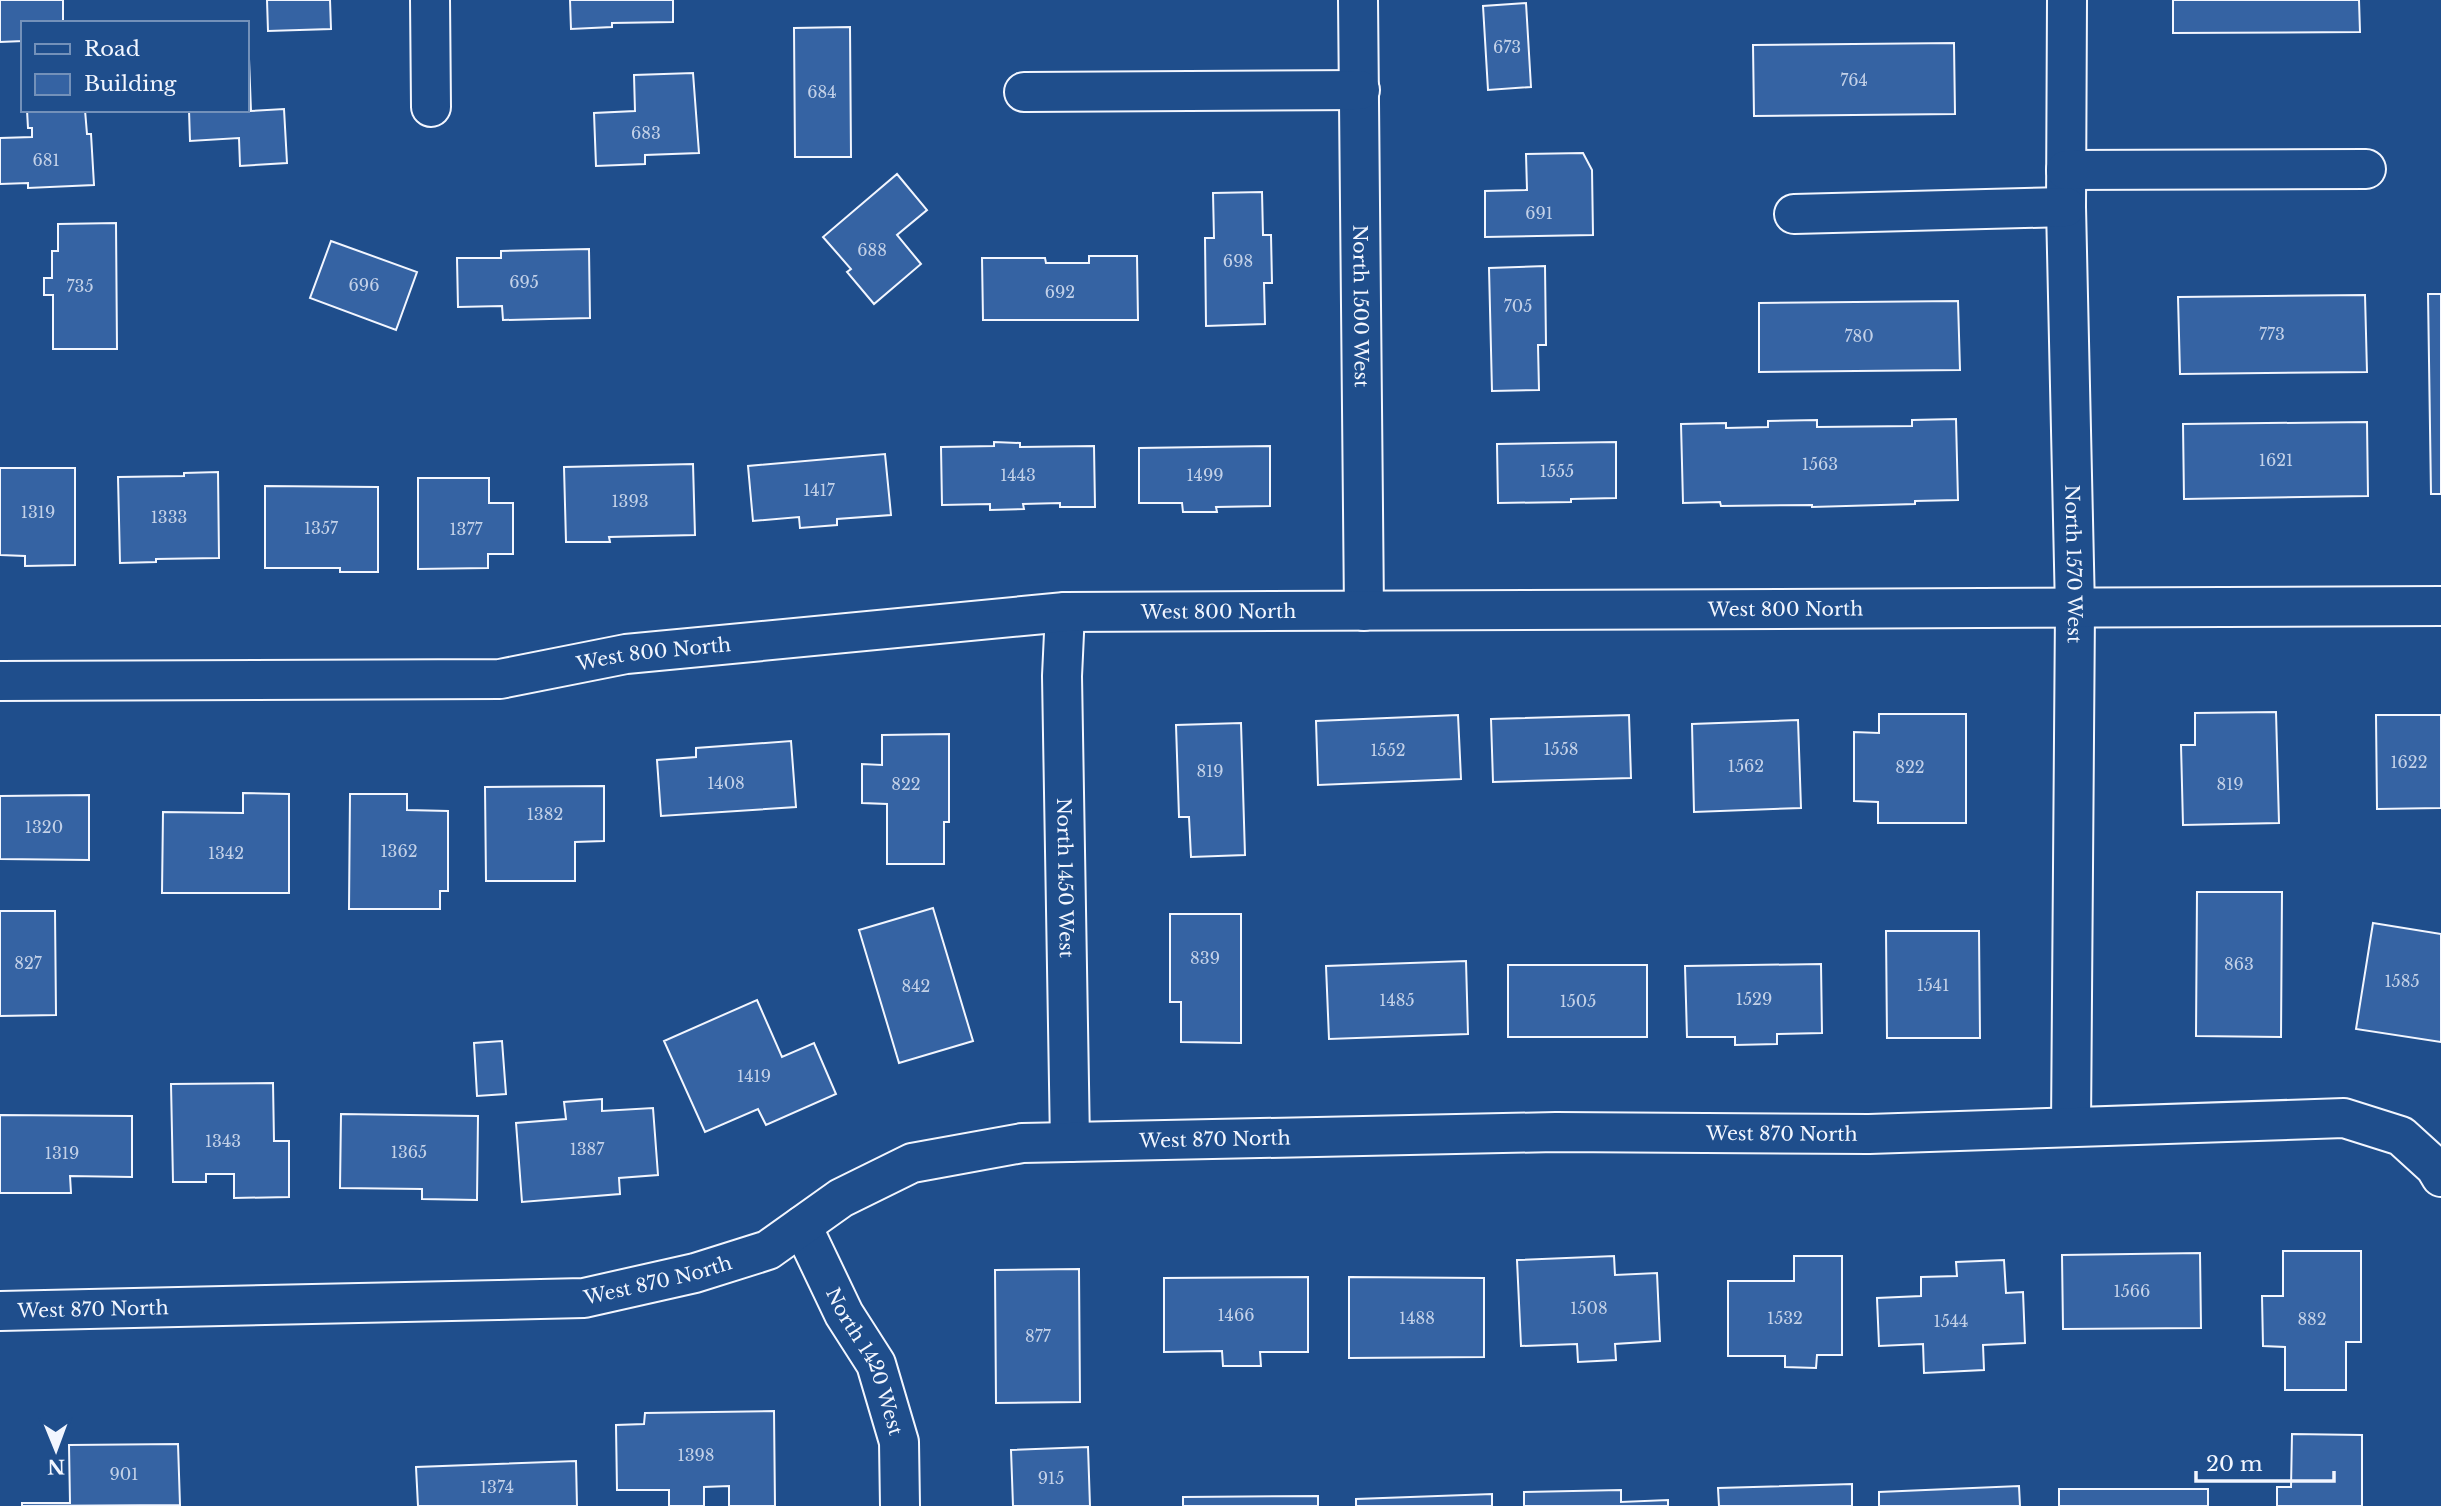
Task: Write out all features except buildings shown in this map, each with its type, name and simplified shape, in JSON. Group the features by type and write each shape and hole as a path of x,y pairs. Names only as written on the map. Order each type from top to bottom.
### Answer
{"street":[{"path":"430,0 431,107"},
{"name":"North 1500 West","path":"1358,0 1364,611"},
{"name":"North 1570 West","path":"2067,0 2066,207 2075,609 2071,1127"},
{"path":"1024,92 1360,90"},
{"path":"2066,170 2366,169"},
{"path":"1794,214 2066,207"},
{"name":"West 800 North","path":"0,681 500,679 625,654 1065,612 2441,606"},
{"name":"North 1450 West","path":"1065,612 1062,676 1070,1142"},
{"name":"West 870 North","path":"0,1311 583,1298 695,1273 768,1250 841,1198 912,1163 1022,1143 1556,1132 1869,1134 2344,1118 2401,1136 2435,1167 2441,1177"},
{"name":"North 1420 West","path":"802,1226 844,1314 876,1364 899,1442 900,1506"}]}
